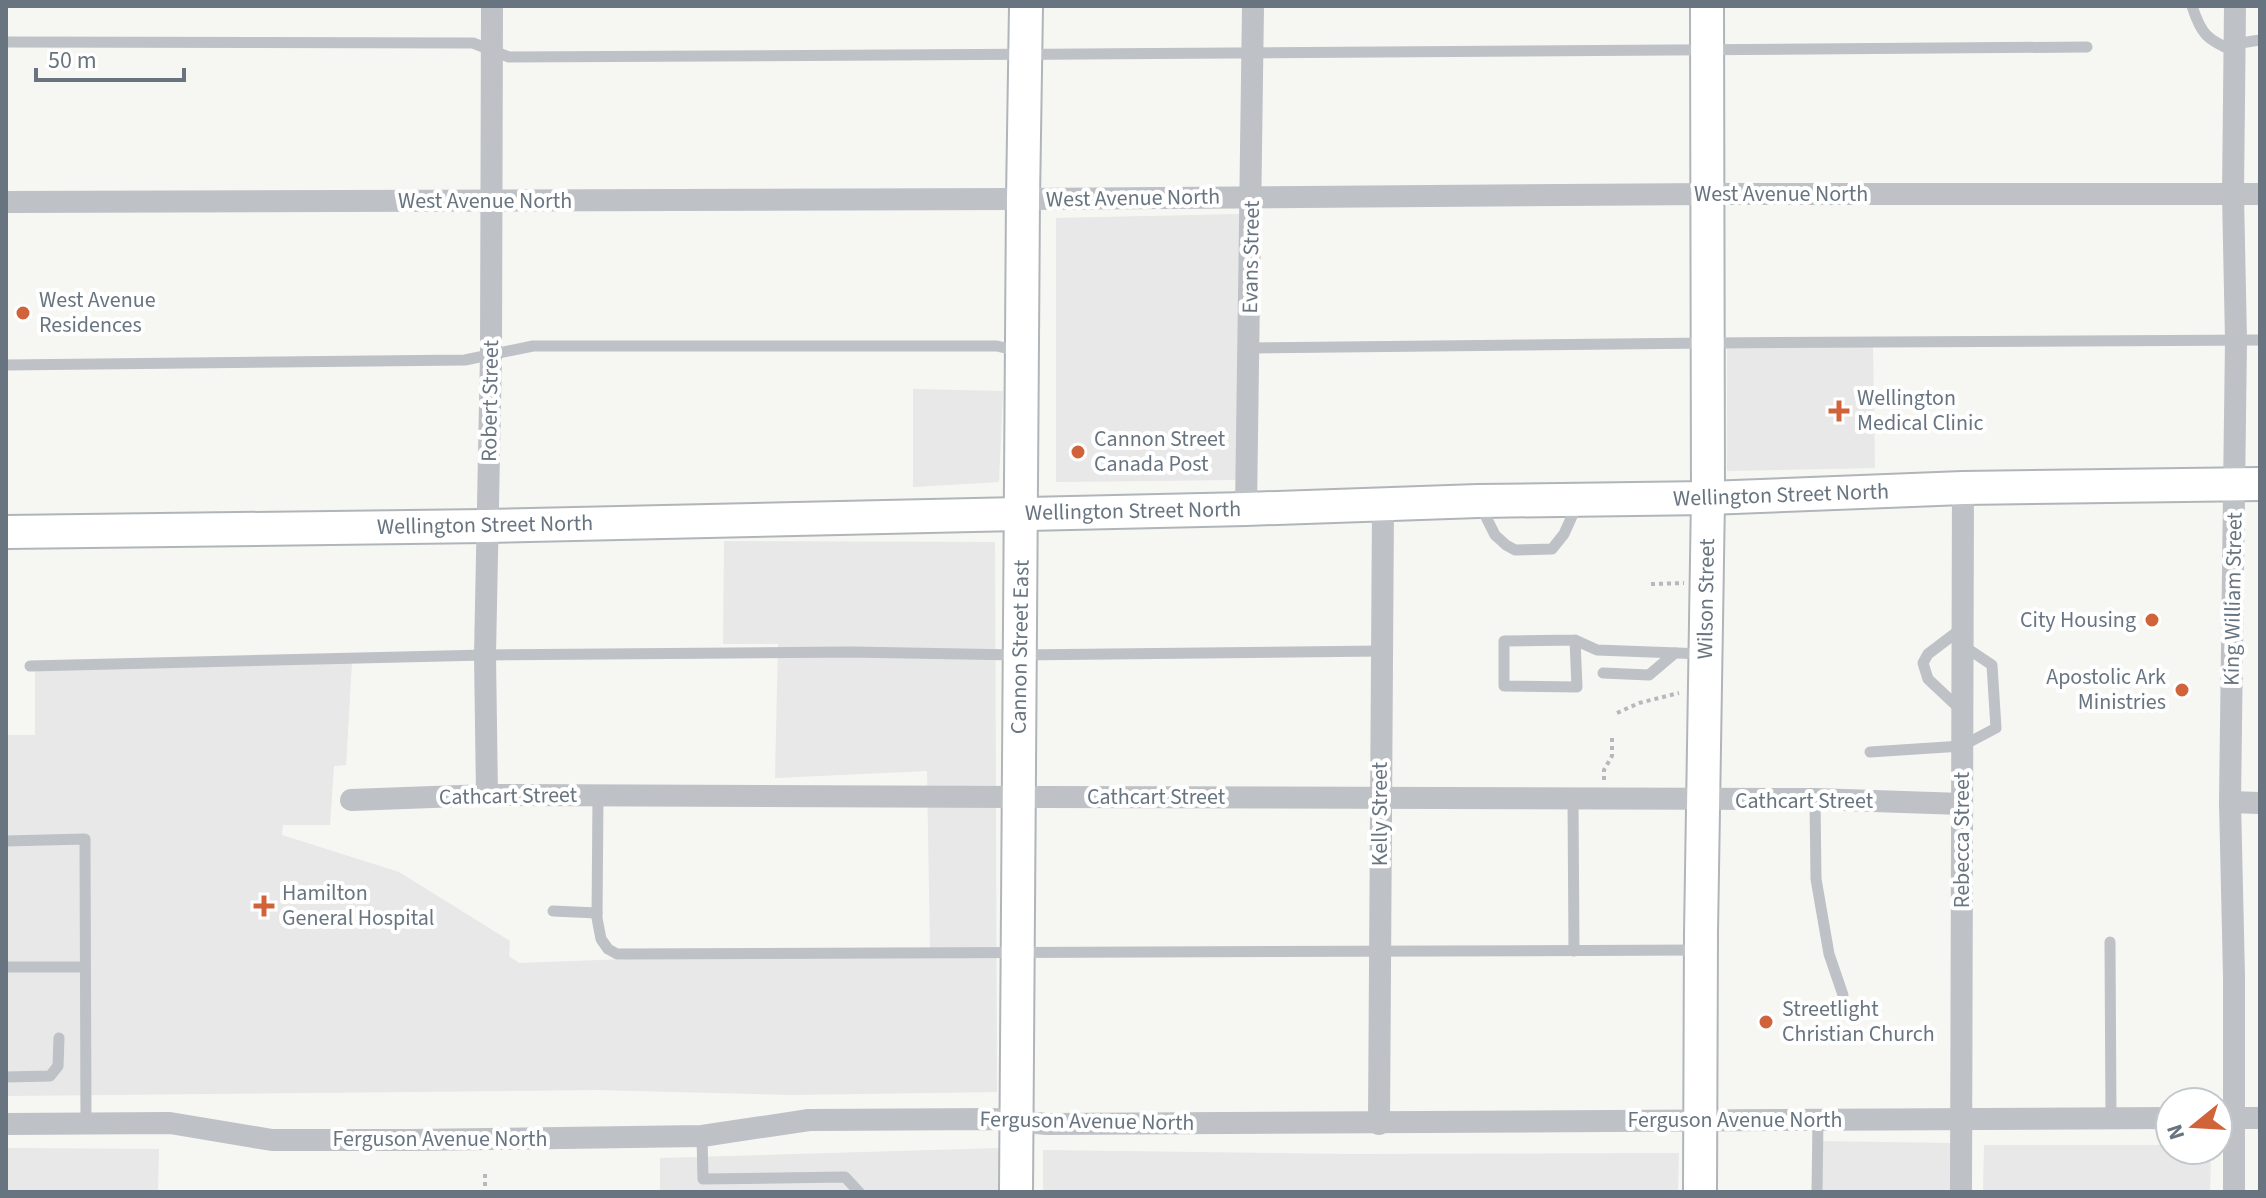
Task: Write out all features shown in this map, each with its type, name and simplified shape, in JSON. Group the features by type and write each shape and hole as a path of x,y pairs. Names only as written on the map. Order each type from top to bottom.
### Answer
{"main road":[{"name":"Cannon Street East","path":"1016,1192 1018,655 1026,6"},
{"name":"Wilson Street","path":"1700,1192 1704,687 1690,654 1706,582 1707,6"},
{"name":"Wellington Street North","path":"6,532 486,526 1708,498 1963,488 2247,484"}],"street":[{"name":"Robert Street","path":"487,795 485,655 493,201 492,6"},
{"name":"Evans Street","path":"1246,509 1253,6"},
{"name":"King William Street","path":"2227,1086 2234,976 2230,802 2247,484 2236,340 2233,194 2235,6"},
{"name":"West Avenue North","path":"6,202 2260,194"},
{"name":"Rebecca Street","path":"1961,1192 1963,488"},
{"name":"Kelly Street","path":"1379,1124 1383,504"},
{"name":"Cathcart Street","path":"351,800 487,795 1815,799 1962,804"},
{"path":"2230,802 2260,803"},
{"name":"Ferguson Avenue North","path":"6,1124 170,1123 272,1140 427,1140 702,1136 809,1120 1379,1124 1701,1119 2154,1118"},
{"path":"2234,1118 2260,1118"},
{"name":"King William Street","path":"2231,1166 2234,1192"}],"lane":[{"path":"2192,6 2199,29 2214,43 2234,48 2260,40"},
{"path":"6,42 473,43 509,57 1707,52 2087,47"},
{"path":"1250,348 2260,340"},
{"path":"6,365 465,360 533,346 997,346 1022,353"},
{"path":"1478,501 1495,535 1515,550 1552,549 1564,534 1579,500"},
{"path":"1870,752 1962,746 1996,728 1992,665 1962,636 1928,654 1923,663 1928,679 1962,711"},
{"path":"1575,640 1577,687 1504,686 1504,641 1575,640 1597,650 1690,654"},
{"path":"30,666 485,655 1381,651"},
{"path":"1603,673 1649,675 1690,654"},
{"path":"598,796 597,913 601,939 608,949 617,954 1701,950"},
{"path":"1573,798 1574,951"},
{"path":"1815,799 1816,879 1829,954 1843,995"},
{"path":"6,841 85,839 86,1123"},
{"path":"553,911 597,913"},
{"path":"2110,942 2111,1119"},
{"path":"6,967 85,967"},
{"path":"6,1077 50,1076 58,1066 59,1038"},
{"path":"1817,1192 1818,1119"},
{"path":"702,1136 703,1179 845,1177 859,1192"}],"path":[{"path":"1651,584 1706,582"},
{"path":"1617,713 1639,703 1704,687"},
{"path":"1603,798 1604,770 1612,756 1612,735"},
{"path":"485,1174 485,1192"}],"shaded area":[{"path":"1239,214 1236,480 1056,482 1056,218"},
{"path":"1873,346 1875,468 1727,471 1727,347"},
{"path":"913,389 1003,391 999,482 913,487"},
{"path":"724,541 995,542 997,1092 789,1095 597,1090 6,1096 6,735 35,735 35,662 352,662 346,765 334,766 330,825 283,825 282,835 399,872 510,941 509,956 519,963 930,948 927,771 775,778 778,644 723,644"},
{"path":"1814,1141 1952,1143 1951,1192 1814,1192"},
{"path":"1984,1145 2154,1145 2154,1166 2211,1166 2210,1192 1983,1192"},
{"path":"6,1148 159,1149 158,1192 6,1192"},
{"path":"1000,1148 1000,1192 660,1192 660,1158"},
{"path":"1043,1150 1349,1154 1679,1153 1678,1192 1043,1192"}],"place":[{"name":"West Avenue Residences","path":"23,313"},
{"name":"Wellington Medical Clinic","path":"1839,411"},
{"name":"Cannon Street Canada Post","path":"1078,452"},
{"name":"City Housing","path":"2152,620"},
{"name":"Apostolic Ark Ministries","path":"2182,690"},
{"name":"Hamilton General Hospital","path":"264,906"},
{"name":"Streetlight Christian Church","path":"1766,1022"}]}
